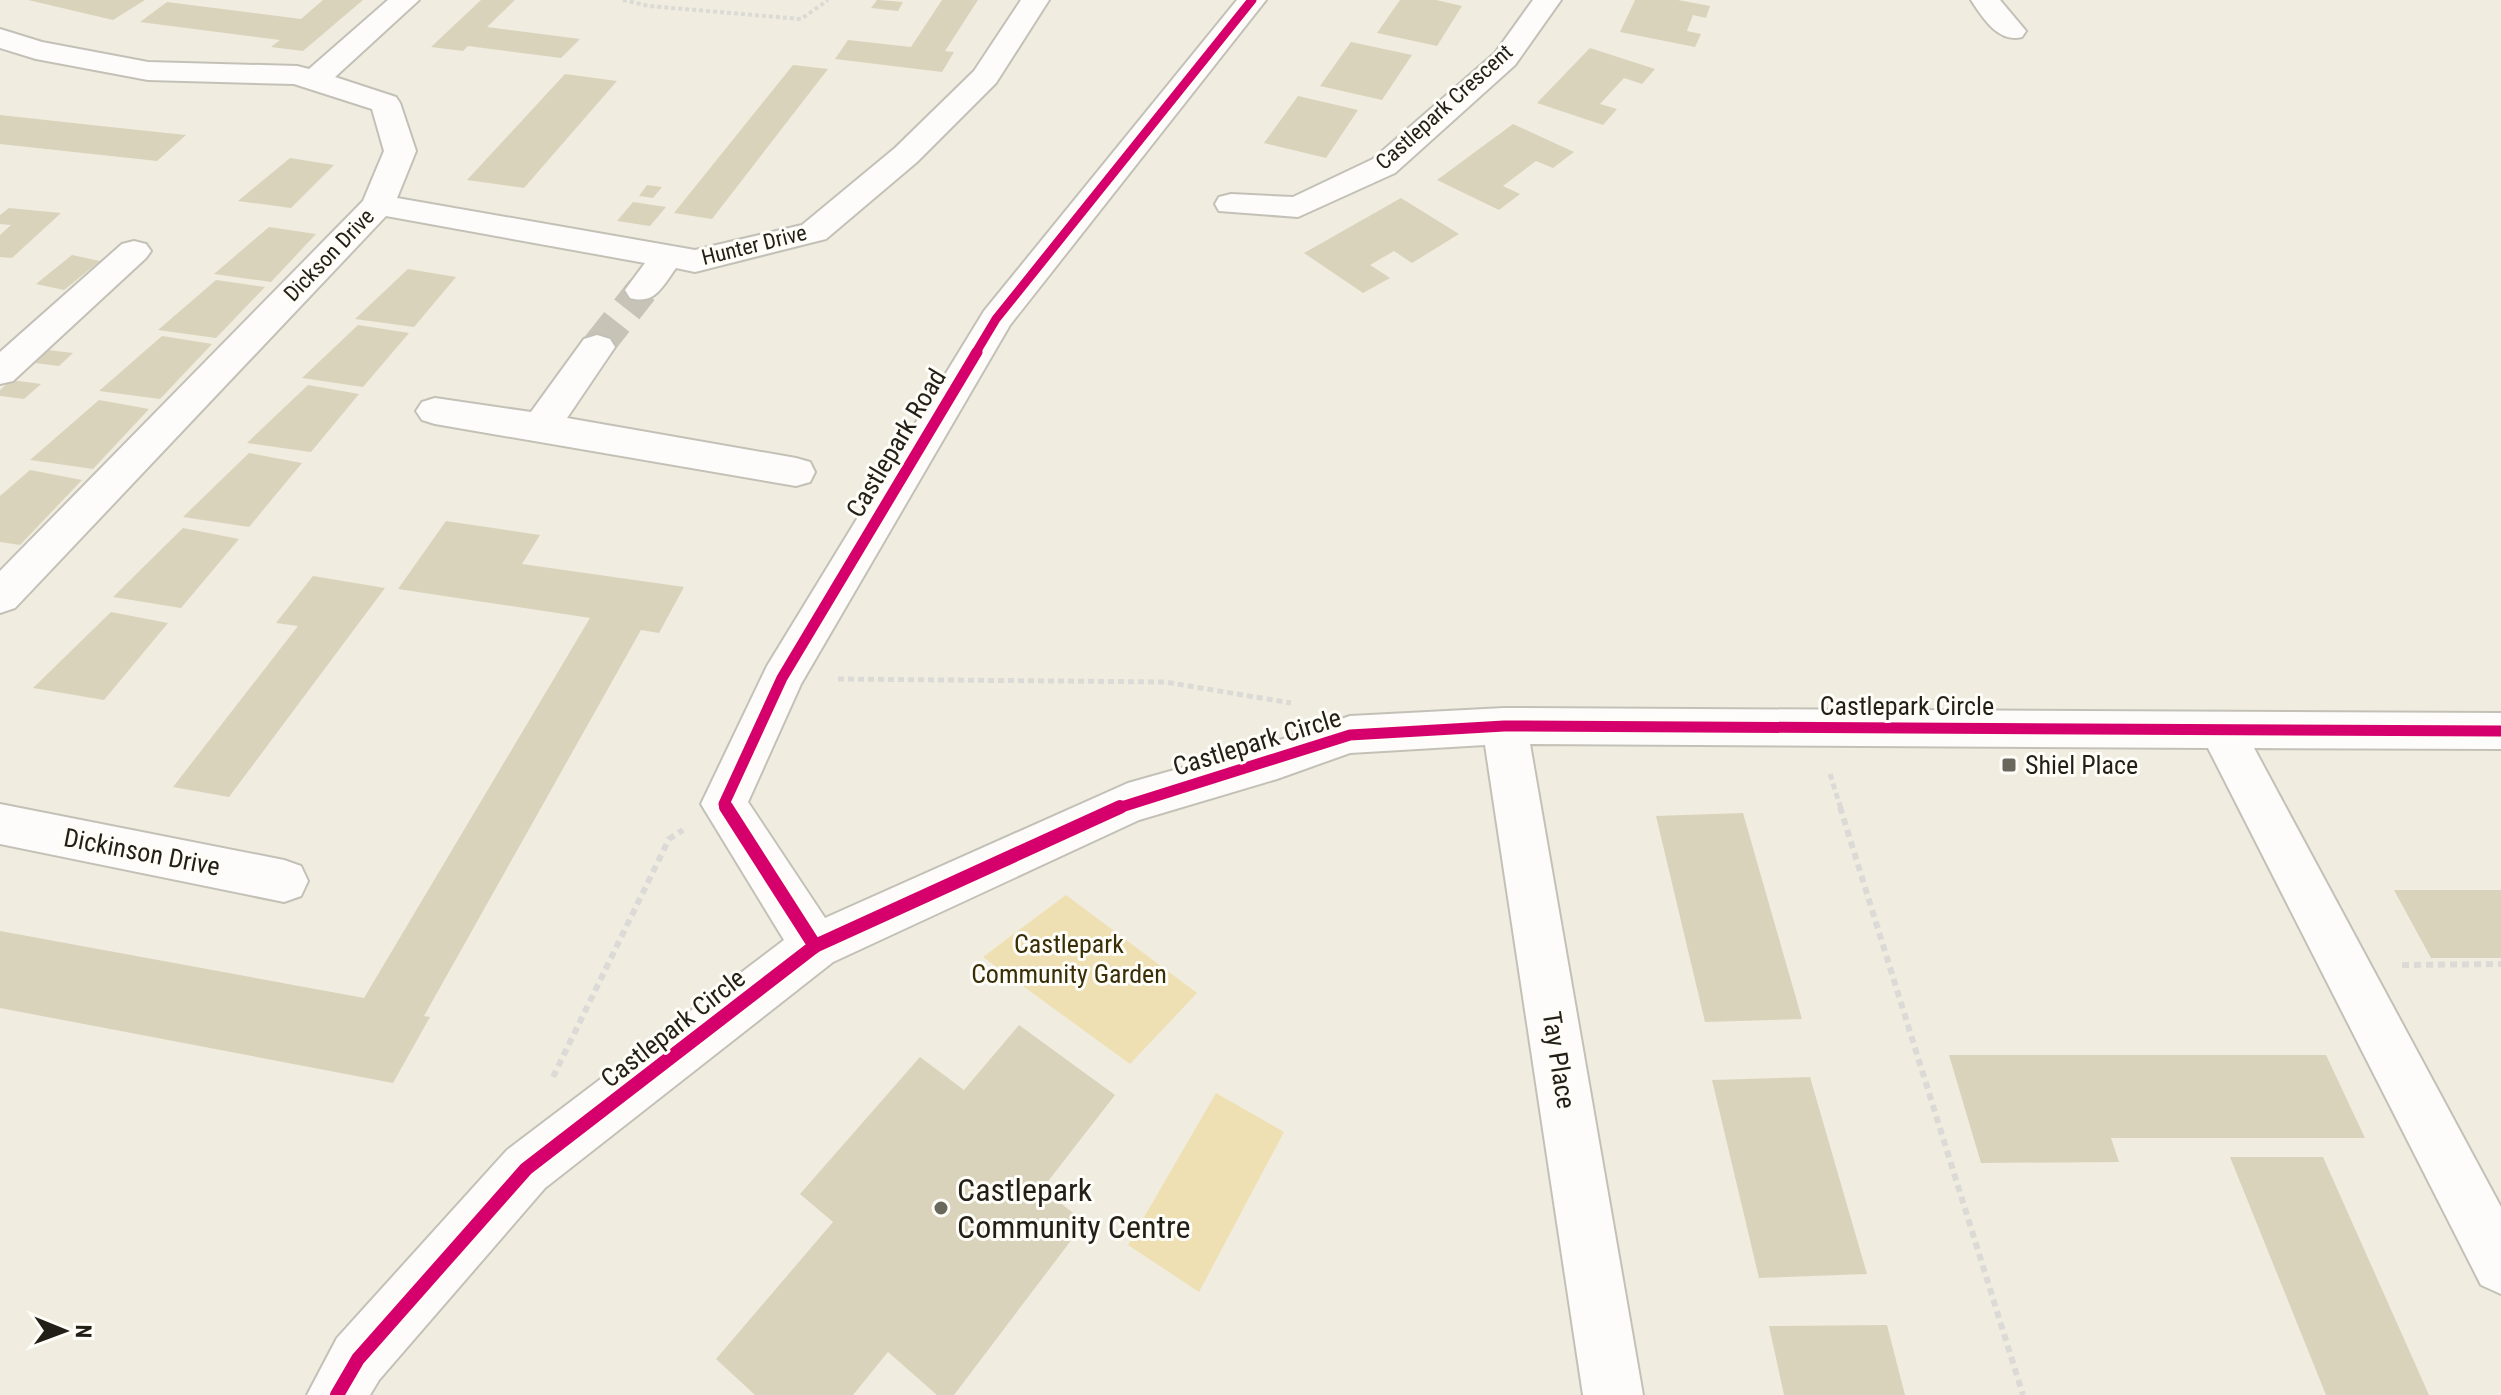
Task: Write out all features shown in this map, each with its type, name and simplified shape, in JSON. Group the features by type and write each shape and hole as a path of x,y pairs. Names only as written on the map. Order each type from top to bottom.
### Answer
{"street":[{"path":"315,80 405,0"},
{"name":"Hunter Drive","path":"378,205 695,261 814,232 906,155 985,77 1035,0"},
{"name":"Castlepark Road","path":"724,804 782,678 996,319 1252,0"},
{"name":"Castlepark Crescent","path":"1231,204 1298,207 1384,166 1505,59 1547,0"},
{"path":"1985,0 2012,31"},
{"name":"Dickson Drive","path":"0,38 36,50 148,71 297,75 315,80 385,103 400,151 378,205 0,597"},
{"path":"0,372 134,251"},
{"path":"642,290 668,256"},
{"path":"541,427 597,347"},
{"path":"435,411 796,472"},
{"name":"Castlepark Circle","path":"337,1395 358,1359 526,1169 815,946 1128,803 1277,760 1350,735 1504,726 2501,731"},
{"name":"Tay Place","path":"1504,726 1613,1395"},
{"path":"2221,729 2501,1265"},
{"path":"724,804 815,946"},
{"name":"Dickinson Drive","path":"0,824 284,881"}],"path":[{"path":"623,0 649,6 801,19 828,0"},
{"path":"782,678 1165,682 1313,707 1350,735"},
{"path":"1815,727 2023,1395"},
{"path":"546,1091 669,839 724,804"},
{"path":"2345,966 2501,964"}],"green space":[{"name":"Castlepark Community Garden","path":"1066,895 1197,993 1130,1064 983,957"},
{"path":"1216,1093 1284,1132 1199,1292 1128,1245"}],"building":[{"path":"28,0 145,0 113,20"},
{"path":"323,0 363,0 303,51 271,47 280,40 140,22 167,2 301,19"},
{"path":"481,0 515,0 487,27 580,39 561,58 468,46 463,51 431,47"},
{"path":"877,0 903,2 898,11 871,8"},
{"path":"942,0 978,0 945,51 954,52 942,72 835,59 848,40 911,47"},
{"path":"1400,0 1436,0 1462,6 1437,46 1377,33"},
{"path":"1635,0 1678,0 1710,6 1706,18 1693,15 1687,31 1701,34 1695,47 1620,32"},
{"path":"1351,42 1412,55 1382,100 1320,86"},
{"path":"1590,48 1655,69 1642,84 1624,78 1600,104 1617,109 1603,125 1537,103"},
{"path":"793,65 828,69 712,219 674,213"},
{"path":"565,74 617,81 524,188 467,180"},
{"path":"1298,96 1358,110 1326,158 1264,143"},
{"path":"0,115 186,135 157,161 0,144"},
{"path":"1513,124 1574,152 1553,168 1536,161 1503,186 1520,194 1499,210 1437,180"},
{"path":"290,158 334,165 291,208 238,201"},
{"path":"647,185 662,187 653,198 639,196"},
{"path":"1401,198 1459,234 1412,263 1394,251 1370,265 1390,278 1363,293 1304,253"},
{"path":"633,202 666,207 650,226 617,221"},
{"path":"9,208 61,213 12,258 0,257 0,235 11,225 0,224 0,215"},
{"path":"269,227 316,234 271,282 214,274"},
{"path":"72,255 100,261 64,290 36,284"},
{"path":"408,269 456,277 414,327 355,319"},
{"path":"216,280 265,287 216,338 158,330"},
{"path":"358,325 409,333 363,387 302,378"},
{"path":"162,336 212,344 160,399 99,391"},
{"path":"40,349 73,353 59,366 27,362"},
{"path":"11,380 41,384 24,399 0,396 0,390"},
{"path":"308,385 359,394 311,452 247,443"},
{"path":"99,400 149,409 93,469 30,460"},
{"path":"249,453 302,463 249,527 183,517"},
{"path":"30,470 82,480 20,545 0,542 0,496"},
{"path":"446,521 540,535 522,564 684,587 659,633 641,630 424,1016 430,1017 393,1083 0,1008 0,931 364,998 590,618 398,589"},
{"path":"183,528 239,539 181,608 113,597"},
{"path":"313,576 385,588 229,797 173,787 298,626 276,623"},
{"path":"111,612 168,623 104,700 33,688"},
{"path":"1743,813 1802,1019 1705,1022 1656,816"},
{"path":"2394,890 2501,890 2501,958 2431,958"},
{"name":"Castlepark Community Centre","path":"1019,1025 1115,1095 1042,1189 1085,1222 954,1395 937,1395 888,1352 853,1395 755,1395 716,1359 833,1222 800,1194 920,1057 964,1090"},
{"path":"1949,1055 2326,1055 2365,1138 2111,1138 2119,1162 1981,1163"},
{"path":"1810,1077 1867,1274 1759,1278 1712,1080"},
{"path":"2230,1157 2323,1157 2429,1395 2326,1395"},
{"path":"1887,1325 1905,1395 1784,1395 1769,1326"}],"tunnel":[{"path":"597,347 642,290"}],"cycle path":[{"path":"815,946 724,804 782,678 996,319 1252,0"},
{"path":"337,1395 358,1359 526,1169 815,946 1128,803 1277,760 1350,735 1504,726 2501,731"}],"place":[{"name":"Shiel Place","path":"2009,765"},
{"name":"Castlepark Community Centre","path":"941,1208"}]}
